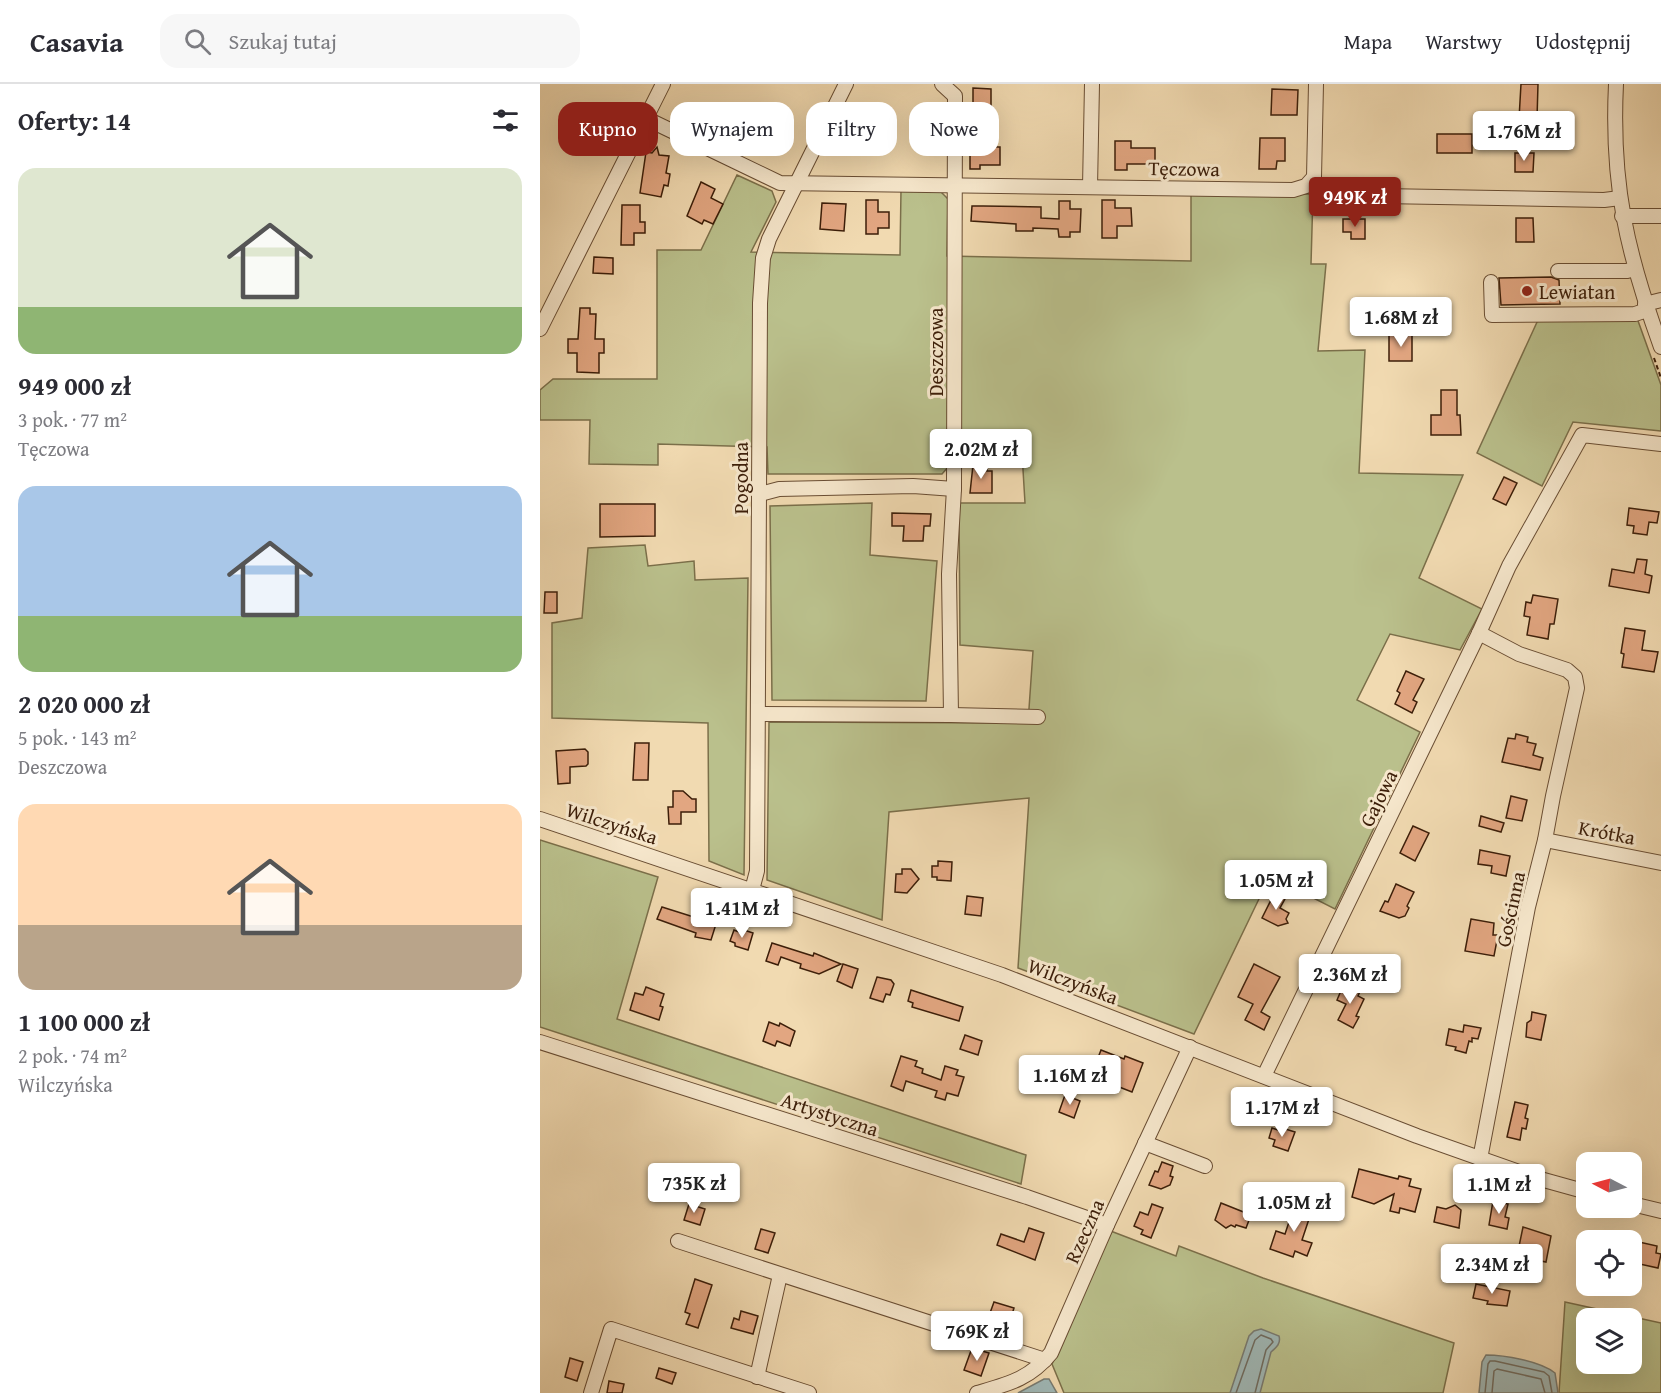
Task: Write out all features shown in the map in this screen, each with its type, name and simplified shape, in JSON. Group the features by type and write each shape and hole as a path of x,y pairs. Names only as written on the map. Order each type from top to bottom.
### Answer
{"street":[{"path":"655,102 663,84"},
{"name":"Pogodna","path":"752,890 757,871 763,258 769,239 846,84"},
{"name":"Deszczowa","path":"942,84 955,96 954,489 949,574 951,716"},
{"path":"1090,187 1092,84"},
{"name":"Tęczowa","path":"658,124 780,183 1293,190 1306,186 1314,177 1316,84"},
{"path":"1616,84 1615,142 1622,216 1634,269 1661,347"},
{"path":"540,329 628,156"},
{"path":"1381,196 1604,200 1620,198"},
{"path":"1622,216 1661,216"},
{"path":"1558,271 1627,271 1634,269"},
{"path":"1491,282 1492,315 1635,314 1661,300"},
{"name":"Gajowa","path":"1264,1076 1479,633 1509,566 1582,435 1661,444"},
{"path":"759,494 779,489 913,486 954,489"},
{"name":"Gościnna","path":"1479,633 1519,654 1567,670 1575,677 1577,688 1545,840 1528,907 1515,986 1480,1159"},
{"path":"759,714 1038,717"},
{"name":"Wilczyńska","path":"540,819 1002,975 1480,1159 1576,1189"},
{"name":"Krótka","path":"1545,840 1661,863"},
{"name":"Artystyczna","path":"540,1042 1027,1197 1107,1226"},
{"name":"Rzeczna","path":"977,1393 1019,1380 1040,1366 1056,1343 1190,1047"},
{"path":"1145,1143 1205,1166"},
{"path":"1642,1206 1661,1211"},
{"path":"678,1241 1045,1360"},
{"path":"757,1377 780,1275"},
{"path":"591,1393 611,1329 757,1377 786,1390 809,1393"}],"green space":[{"path":"737,175 772,191 776,202 751,252 900,255 901,190 940,191 948,199 947,256 1191,261 1191,194 1313,194 1311,264 1326,264 1318,351 1365,350 1359,473 1463,475 1419,578 1482,609 1460,650 1390,634 1357,700 1420,732 1335,909 1270,876 1194,1034 1018,968 1029,798 889,812 882,920 767,880 769,722 1028,723 1033,651 960,645 959,503 1025,503 1022,453 961,452 942,474 768,474 767,447 658,444 658,465 589,464 590,420 540,420 540,390 553,379 657,379 657,250 701,250"},
{"path":"1637,318 1661,385 1661,431 1573,422 1542,486 1477,453 1538,320"},
{"path":"872,503 870,555 937,561 926,701 772,700 770,506"},
{"path":"645,545 648,566 694,561 695,580 748,578 744,875 709,861 708,723 552,718 552,623 582,618 588,548"},
{"path":"540,840 658,877 617,1019 1026,1155 1021,1184 540,1027"},
{"path":"1108,1230 1176,1256 1179,1246 1263,1278 1454,1343 1443,1393 1064,1393 1052,1364"},
{"path":"1565,1302 1592,1308 1576,1308 1576,1374 1642,1374 1642,1319 1661,1323 1661,1393 1559,1393"}],"water":[{"path":"1261,1329 1279,1336 1279,1341 1271,1352 1260,1393 1230,1393 1249,1336"},
{"path":"1486,1355 1522,1360 1548,1369 1555,1373 1558,1393 1479,1393 1482,1362"},
{"path":"1044,1379 1049,1379 1057,1393 1018,1393"}],"building":[{"path":"1521,84 1538,84 1537,119 1519,119"},
{"path":"973,88 991,89 991,102 973,102"},
{"path":"1272,89 1298,90 1297,115 1271,115"},
{"path":"1437,134 1472,134 1472,153 1437,153"},
{"path":"1260,138 1285,138 1285,161 1277,161 1276,169 1259,169"},
{"path":"1115,141 1131,141 1131,148 1155,148 1155,164 1127,164 1127,170 1115,170"},
{"path":"1000,147 1000,165 980,165 980,169 970,169 970,156 999,156"},
{"path":"658,151 659,155 669,156 666,173 670,174 668,186 664,185 661,197 640,193 645,156 658,156"},
{"path":"1515,153 1534,153 1533,172 1515,172"},
{"path":"701,182 715,189 711,198 723,204 713,224 704,220 702,224 687,216"},
{"path":"866,200 878,200 878,212 889,212 889,228 878,228 878,234 866,234"},
{"path":"1102,200 1115,200 1115,208 1131,208 1132,226 1117,226 1117,238 1102,238"},
{"path":"1059,201 1070,201 1070,209 1081,209 1080,232 1070,232 1070,237 1059,237 1058,229 1033,228 1033,231 1016,231 1016,224 971,221 972,206 1041,207 1041,218 1059,219"},
{"path":"822,203 846,204 844,231 820,229"},
{"path":"622,205 640,205 640,222 645,222 645,233 634,233 634,245 621,245"},
{"path":"1516,218 1533,218 1534,242 1516,242"},
{"path":"1343,219 1365,219 1365,239 1351,239 1351,232 1343,232"},
{"path":"594,257 613,258 613,274 593,273"},
{"name":"Lewiatan","path":"1551,277 1559,280 1560,304 1501,305 1499,278"},
{"path":"580,308 590,308 590,314 596,314 595,339 604,339 604,353 599,353 599,373 577,372 577,353 568,353 568,339 578,339"},
{"path":"1389,335 1412,335 1412,361 1389,361"},
{"path":"1441,390 1457,390 1457,415 1460,415 1461,435 1431,435 1431,415 1441,415"},
{"path":"973,465 987,465 987,471 992,471 992,493 970,493"},
{"path":"1504,477 1517,483 1506,505 1493,499"},
{"path":"600,504 655,504 655,536 600,537"},
{"path":"1629,508 1659,512 1657,523 1649,522 1647,535 1633,533 1634,526 1627,525"},
{"path":"892,513 931,514 930,526 924,526 923,541 903,541 904,526 892,526"},
{"path":"1637,559 1647,560 1645,574 1652,576 1649,593 1609,586 1612,569 1634,573"},
{"path":"545,592 557,592 557,613 544,613"},
{"path":"1533,595 1558,599 1554,624 1550,624 1548,639 1527,635 1530,617 1524,616 1526,602 1531,603"},
{"path":"1625,628 1645,631 1642,650 1658,652 1654,672 1622,667 1624,654 1621,653"},
{"path":"1406,671 1424,679 1413,700 1417,702 1412,713 1395,704 1400,693 1397,691"},
{"path":"1516,734 1528,737 1527,742 1536,744 1533,755 1543,758 1540,770 1502,762 1508,738 1515,739"},
{"path":"635,743 649,743 648,780 633,780"},
{"path":"585,749 588,752 588,764 570,767 570,783 558,784 556,751"},
{"path":"673,791 683,791 692,799 696,799 696,812 681,812 681,824 669,824 668,807 673,807"},
{"path":"1511,796 1527,800 1522,821 1506,818"},
{"path":"1481,816 1504,823 1501,832 1479,826"},
{"path":"1413,826 1429,833 1415,861 1400,853"},
{"path":"1480,850 1510,856 1506,876 1491,873 1492,866 1478,864"},
{"path":"938,861 952,862 951,881 937,880 937,877 932,877 932,866 938,866"},
{"path":"902,869 911,869 919,879 907,893 895,892 896,874 902,874"},
{"path":"1396,884 1414,892 1405,916 1399,918 1380,911 1385,901 1388,902"},
{"path":"1275,892 1286,897 1280,908 1289,913 1286,919 1288,923 1278,926 1262,918"},
{"path":"967,896 983,898 981,916 965,914"},
{"path":"662,907 716,924 711,940 695,937 696,933 657,919"},
{"path":"1471,919 1494,923 1493,935 1498,935 1494,956 1465,951"},
{"path":"741,929 753,933 748,950 735,946 735,943 730,941 734,930 739,932"},
{"path":"772,943 813,956 814,953 841,964 819,974 800,968 801,964 781,957 778,965 766,961"},
{"path":"843,964 858,969 852,988 837,981"},
{"path":"1254,964 1280,977 1261,1012 1270,1017 1264,1030 1245,1020 1253,1004 1238,997"},
{"path":"877,977 891,980 894,984 890,995 886,994 883,1002 870,998"},
{"path":"1346,984 1361,989 1358,996 1364,999 1353,1028 1338,1020 1346,1004 1337,1000"},
{"path":"646,987 664,994 659,1020 630,1010 635,993 643,995"},
{"path":"911,990 963,1007 959,1021 912,1007 913,1003 908,1001"},
{"path":"1532,1012 1546,1015 1541,1040 1526,1037 1527,1023 1531,1020"},
{"path":"769,1022 779,1026 780,1023 795,1031 790,1046 777,1041 775,1046 763,1041"},
{"path":"1464,1025 1481,1028 1478,1039 1472,1038 1472,1042 1469,1041 1466,1053 1455,1050 1456,1047 1446,1045 1449,1029 1463,1032"},
{"path":"965,1035 982,1041 978,1055 960,1049"},
{"path":"1101,1050 1143,1063 1132,1092 1091,1076"},
{"path":"901,1056 917,1061 915,1066 923,1069 922,1073 941,1080 945,1066 958,1070 956,1075 964,1077 958,1096 947,1093 945,1100 935,1097 937,1091 906,1081 903,1091 891,1086"},
{"path":"1065,1095 1080,1101 1074,1118 1059,1112"},
{"path":"1515,1102 1528,1105 1525,1118 1528,1119 1526,1129 1522,1128 1520,1140 1507,1137"},
{"path":"1279,1127 1295,1132 1288,1151 1273,1146 1275,1140 1269,1138 1272,1128 1278,1130"},
{"path":"1162,1162 1173,1166 1170,1176 1173,1177 1170,1185 1161,1189 1149,1185"},
{"path":"1359,1169 1398,1179 1399,1176 1411,1179 1409,1186 1421,1189 1415,1212 1400,1208 1399,1213 1390,1211 1394,1194 1374,1204 1352,1197"},
{"path":"1296,1201 1313,1207 1302,1240 1312,1243 1307,1256 1295,1251 1293,1257 1270,1249 1276,1231 1285,1234"},
{"path":"1493,1201 1508,1204 1505,1217 1509,1218 1507,1229 1489,1225"},
{"path":"1221,1203 1251,1215 1246,1228 1231,1225 1226,1228 1215,1220"},
{"path":"689,1204 705,1209 700,1225 684,1220"},
{"path":"1152,1204 1163,1208 1151,1238 1141,1234 1143,1230 1134,1226 1140,1212 1148,1215"},
{"path":"1455,1205 1461,1210 1459,1228 1434,1222 1437,1207 1446,1209"},
{"path":"1523,1227 1551,1236 1546,1262 1517,1256"},
{"path":"1029,1228 1044,1233 1035,1260 997,1245 1001,1234 1024,1242"},
{"path":"761,1229 775,1233 768,1253 755,1249"},
{"path":"1642,1243 1657,1246 1656,1253 1661,1254 1658,1268 1642,1265"},
{"path":"695,1279 712,1285 698,1328 686,1324 690,1314 685,1312"},
{"path":"1476,1284 1510,1291 1507,1306 1487,1304 1488,1301 1473,1298"},
{"path":"994,1302 1014,1308 1009,1324 996,1320 998,1316 990,1313"},
{"path":"741,1311 758,1316 753,1334 731,1328 734,1318 739,1320"},
{"path":"972,1348 989,1353 981,1376 964,1370"},
{"path":"570,1358 583,1362 577,1381 565,1377"},
{"path":"659,1368 676,1373 672,1384 656,1378"},
{"path":"609,1381 624,1384 622,1393 607,1393"}],"place":[{"name":"Lewiatan","path":"1527,291"}]}
